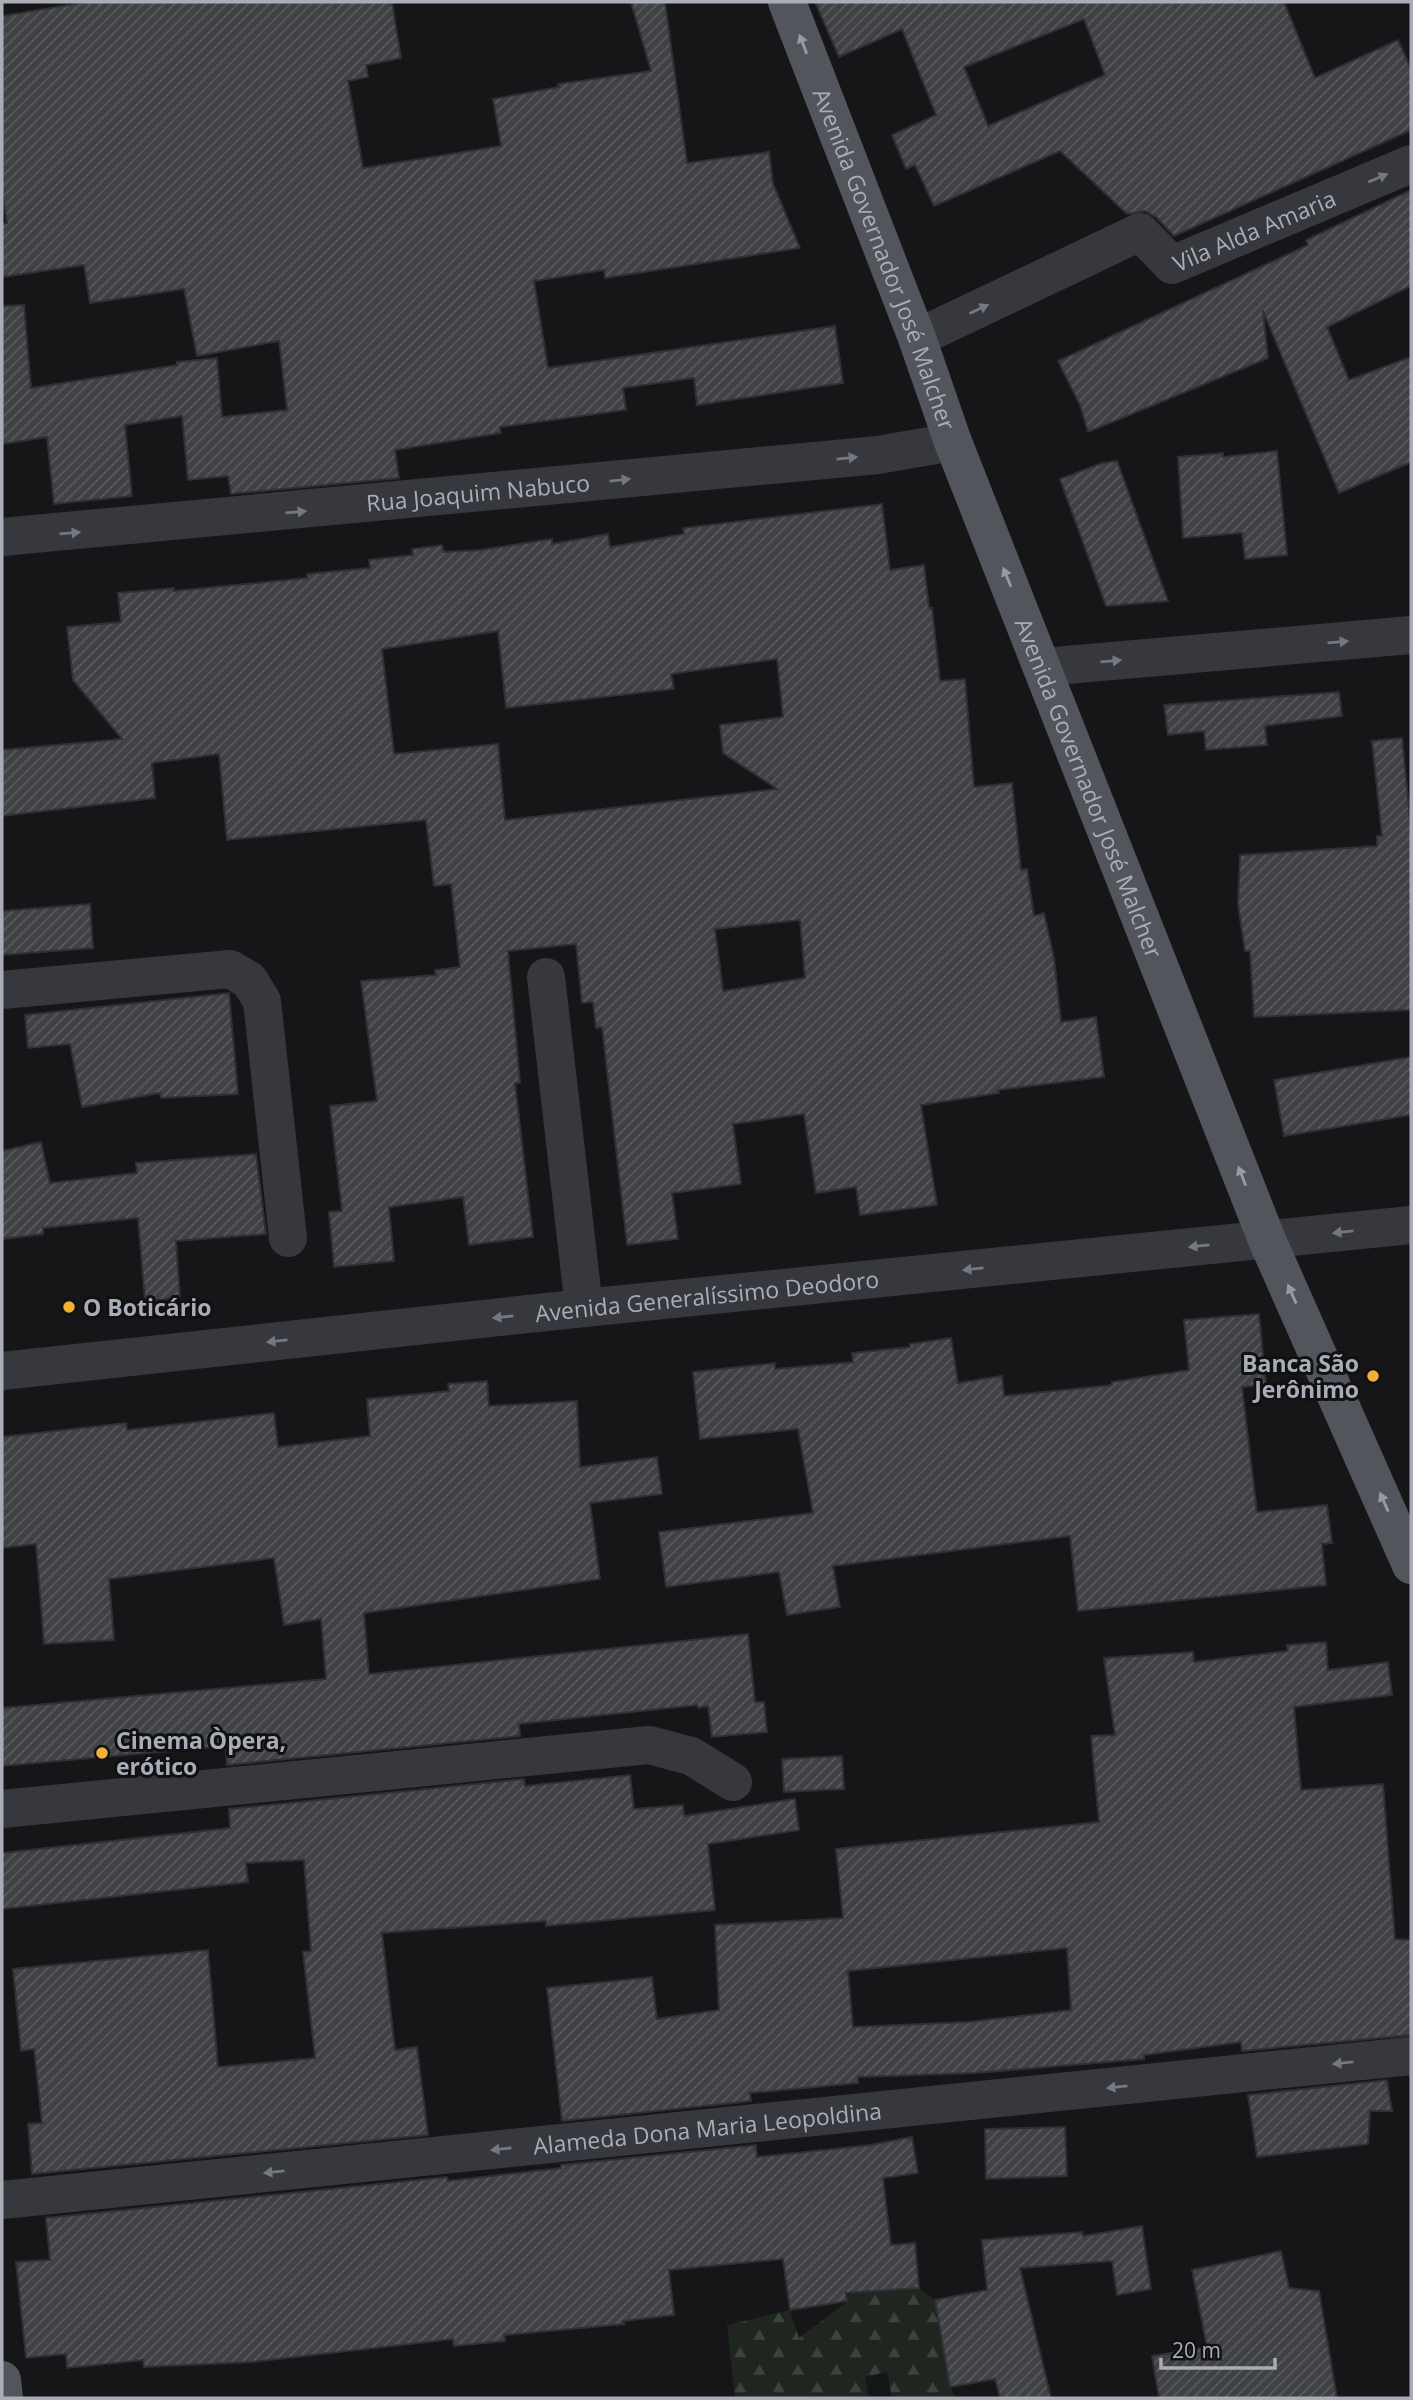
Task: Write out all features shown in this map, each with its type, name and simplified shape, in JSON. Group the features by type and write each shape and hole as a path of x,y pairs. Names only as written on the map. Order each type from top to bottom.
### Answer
{"main road":[{"name":"Avenida Governador José Malcher","path":"787,2 917,338 953,442 1267,1240 1411,1565"},
{"path":"2,2380 4,2398"}],"street":[{"name":"Vila Alda Amaria","path":"917,338 1140,232 1172,265 1411,164"},
{"name":"Rua Joaquim Nabuco","path":"2,537 864,457 953,442"},
{"path":"1043,667 1411,635"},
{"path":"2,990 230,969 249,980 262,1001 288,1238"},
{"path":"546,977 584,1308"},
{"name":"Avenida Generalíssimo Deodoro","path":"2,1371 584,1308 1411,1225"},
{"path":"2,1809 649,1745 691,1756 733,1782"},
{"name":"Alameda Dona Maria Leopoldina","path":"2,2200 1411,2056"}],"green space":[{"path":"853,2274 880,2290 919,2288 935,2300 950,2387 956,2398 892,2398 887,2372 865,2377 869,2398 735,2398 727,2325 790,2310 799,2338 847,2302"}],"building":[{"path":"86,2 392,2 401,58 366,65 368,77 348,81 363,168 501,146 493,99 559,87 558,84 651,71 631,2 665,2 687,163 769,152 773,184 800,248 605,278 604,270 534,281 548,368 835,326 843,383 697,405 694,378 623,388 626,410 500,427 501,433 395,450 399,478 231,494 228,476 188,480 182,416 125,425 132,496 54,504 47,437 2,444 2,306 24,305 31,388 177,365 177,362 217,358 222,417 287,410 279,341 197,356 184,289 90,303 84,265 2,277 2,224 7,223 2,192 2,16"},
{"path":"815,2 1284,2 1315,78 1398,40 1411,69 1411,130 1174,236 1156,217 1145,211 1127,214 1060,151 934,206 915,165 906,169 892,135 936,115 902,29 839,57","holes":["1084,19 1105,75 988,126 964,67"]},
{"path":"1411,190 1411,286 1327,327 1349,380 1411,357 1411,462 1339,493 1263,311 1268,358 1088,432 1080,405 1058,361 1308,245 1306,240"},
{"path":"1277,451 1287,555 1245,559 1242,533 1183,538 1178,457 1223,453 1223,457"},
{"path":"1117,461 1168,601 1106,606 1060,479 1102,463"},
{"path":"882,504 890,570 924,565 940,681 965,679 974,787 1012,783 1021,870 1027,869 1034,916 1044,913 1054,958 1061,1022 1096,1017 1104,1077 998,1090 999,1093 921,1105 937,1205 860,1215 856,1187 816,1193 804,1114 733,1124 741,1184 672,1193 678,1239 627,1245 602,1027 596,1028 593,1002 582,1003 576,944 508,951 520,1083 515,1083 533,1237 469,1245 463,1197 389,1207 394,1261 334,1267 329,1212 342,1211 330,1106 377,1101 361,981 436,975 435,970 460,967 451,884 434,886 426,820 227,840 219,754 152,763 155,798 2,816 2,750 122,739 73,680 67,627 121,622 118,593 174,588 174,591 307,578 307,574 370,568 369,560 413,555 412,549 442,545 444,552 480,550 552,539 552,544 608,534 610,547 684,534 683,528","holes":["498,631 506,708 674,689 671,674 777,659 783,717 720,725 723,753 777,789 505,820 498,744 394,754 382,649","800,920 805,978 723,991 715,929"]},
{"path":"1339,692 1342,716 1265,726 1267,745 1206,750 1204,731 1168,735 1164,705"},
{"path":"1402,738 1411,829 1411,1010 1254,1017 1250,951 1245,951 1238,905 1240,855 1377,846 1377,836 1382,836 1372,741"},
{"path":"90,904 93,948 2,955 2,911"},
{"path":"229,993 238,1094 161,1098 160,1093 82,1107 70,1044 28,1048 25,1015"},
{"path":"1411,1057 1411,1115 1284,1136 1274,1080"},
{"path":"41,1142 50,1183 137,1173 136,1163 256,1154 266,1234 176,1241 180,1298 145,1301 138,1218 43,1228 43,1234 2,1239 2,1151"},
{"path":"1259,1314 1266,1385 1242,1387 1257,1512 1327,1505 1332,1543 1322,1544 1326,1585 1078,1611 1070,1536 833,1566 840,1607 787,1615 779,1572 666,1587 659,1532 813,1513 798,1429 700,1439 693,1372 775,1363 775,1369 853,1362 852,1353 910,1347 910,1344 951,1338 958,1383 1002,1376 1004,1396 1112,1385 1112,1382 1189,1370 1184,1320"},
{"path":"487,1381 489,1406 577,1401 580,1467 657,1457 662,1494 590,1503 600,1579 364,1613 369,1674 748,1634 755,1702 764,1702 767,1732 712,1737 708,1706 698,1708 697,1705 519,1724 520,1736 227,1765 226,1746 2,1766 2,1708 326,1679 321,1619 284,1625 274,1558 109,1579 114,1640 44,1644 36,1544 2,1548 2,1437 126,1423 127,1430 274,1413 278,1447 370,1436 367,1399 449,1391 448,1384"},
{"path":"1326,1642 1328,1670 1388,1662 1392,1695 1294,1707 1301,1790 1383,1784 1395,1939 1411,1940 1411,2035 1242,2051 1241,2042 1144,2055 1144,2059 974,2073 858,2077 858,2083 750,2093 751,2101 562,2121 547,1988 652,1977 657,2019 719,2010 715,1925 843,1918 836,1849 1099,1822 1091,1736 1115,1735 1104,1658 1193,1652 1194,1662 1288,1651 1287,1645","holes":["1067,1948 1071,2010 968,2022 853,2027 848,1971"]},
{"path":"842,1756 844,1789 784,1792 782,1759"},
{"path":"630,1775 634,1809 683,1805 684,1816 795,1799 799,1830 708,1844 715,1910 546,1926 546,1921 382,1933 395,2050 417,2047 428,2135 32,2174 28,2124 42,2123 34,2049 21,2051 13,1969 208,1950 218,2067 315,2058 303,1952 311,1951 304,1860 246,1863 248,1882 2,1909 2,1853 230,1828 229,1809 524,1779 525,1786"},
{"path":"1387,2080 1392,2111 1370,2111 1368,2144 1257,2157 1248,2095"},
{"path":"1065,2127 1067,2176 986,2179 985,2129"},
{"path":"912,2137 918,2173 883,2178 891,2245 915,2243 919,2288 846,2293 847,2301 790,2310 783,2259 669,2270 674,2315 623,2321 624,2324 504,2335 505,2341 454,2346 453,2339 252,2362 144,2367 143,2360 67,2368 66,2354 26,2358 16,2262 50,2260 46,2218 447,2177 448,2181 561,2168 561,2165 756,2145 757,2157 871,2145"},
{"path":"1142,2226 1151,2289 1117,2295 1112,2261 1020,2268 1051,2398 1000,2398 995,2379 950,2387 935,2300 987,2290 982,2240 1082,2232 1083,2236"},
{"path":"1281,2251 1289,2288 1319,2291 1337,2398 1159,2398 1152,2356 1207,2347 1192,2270"}],"place":[{"name":"O Boticário","path":"69,1307"},
{"name":"Banca São Jerônimo","path":"1373,1376"},
{"name":"Cinema Òpera, erótico","path":"102,1753"}]}
